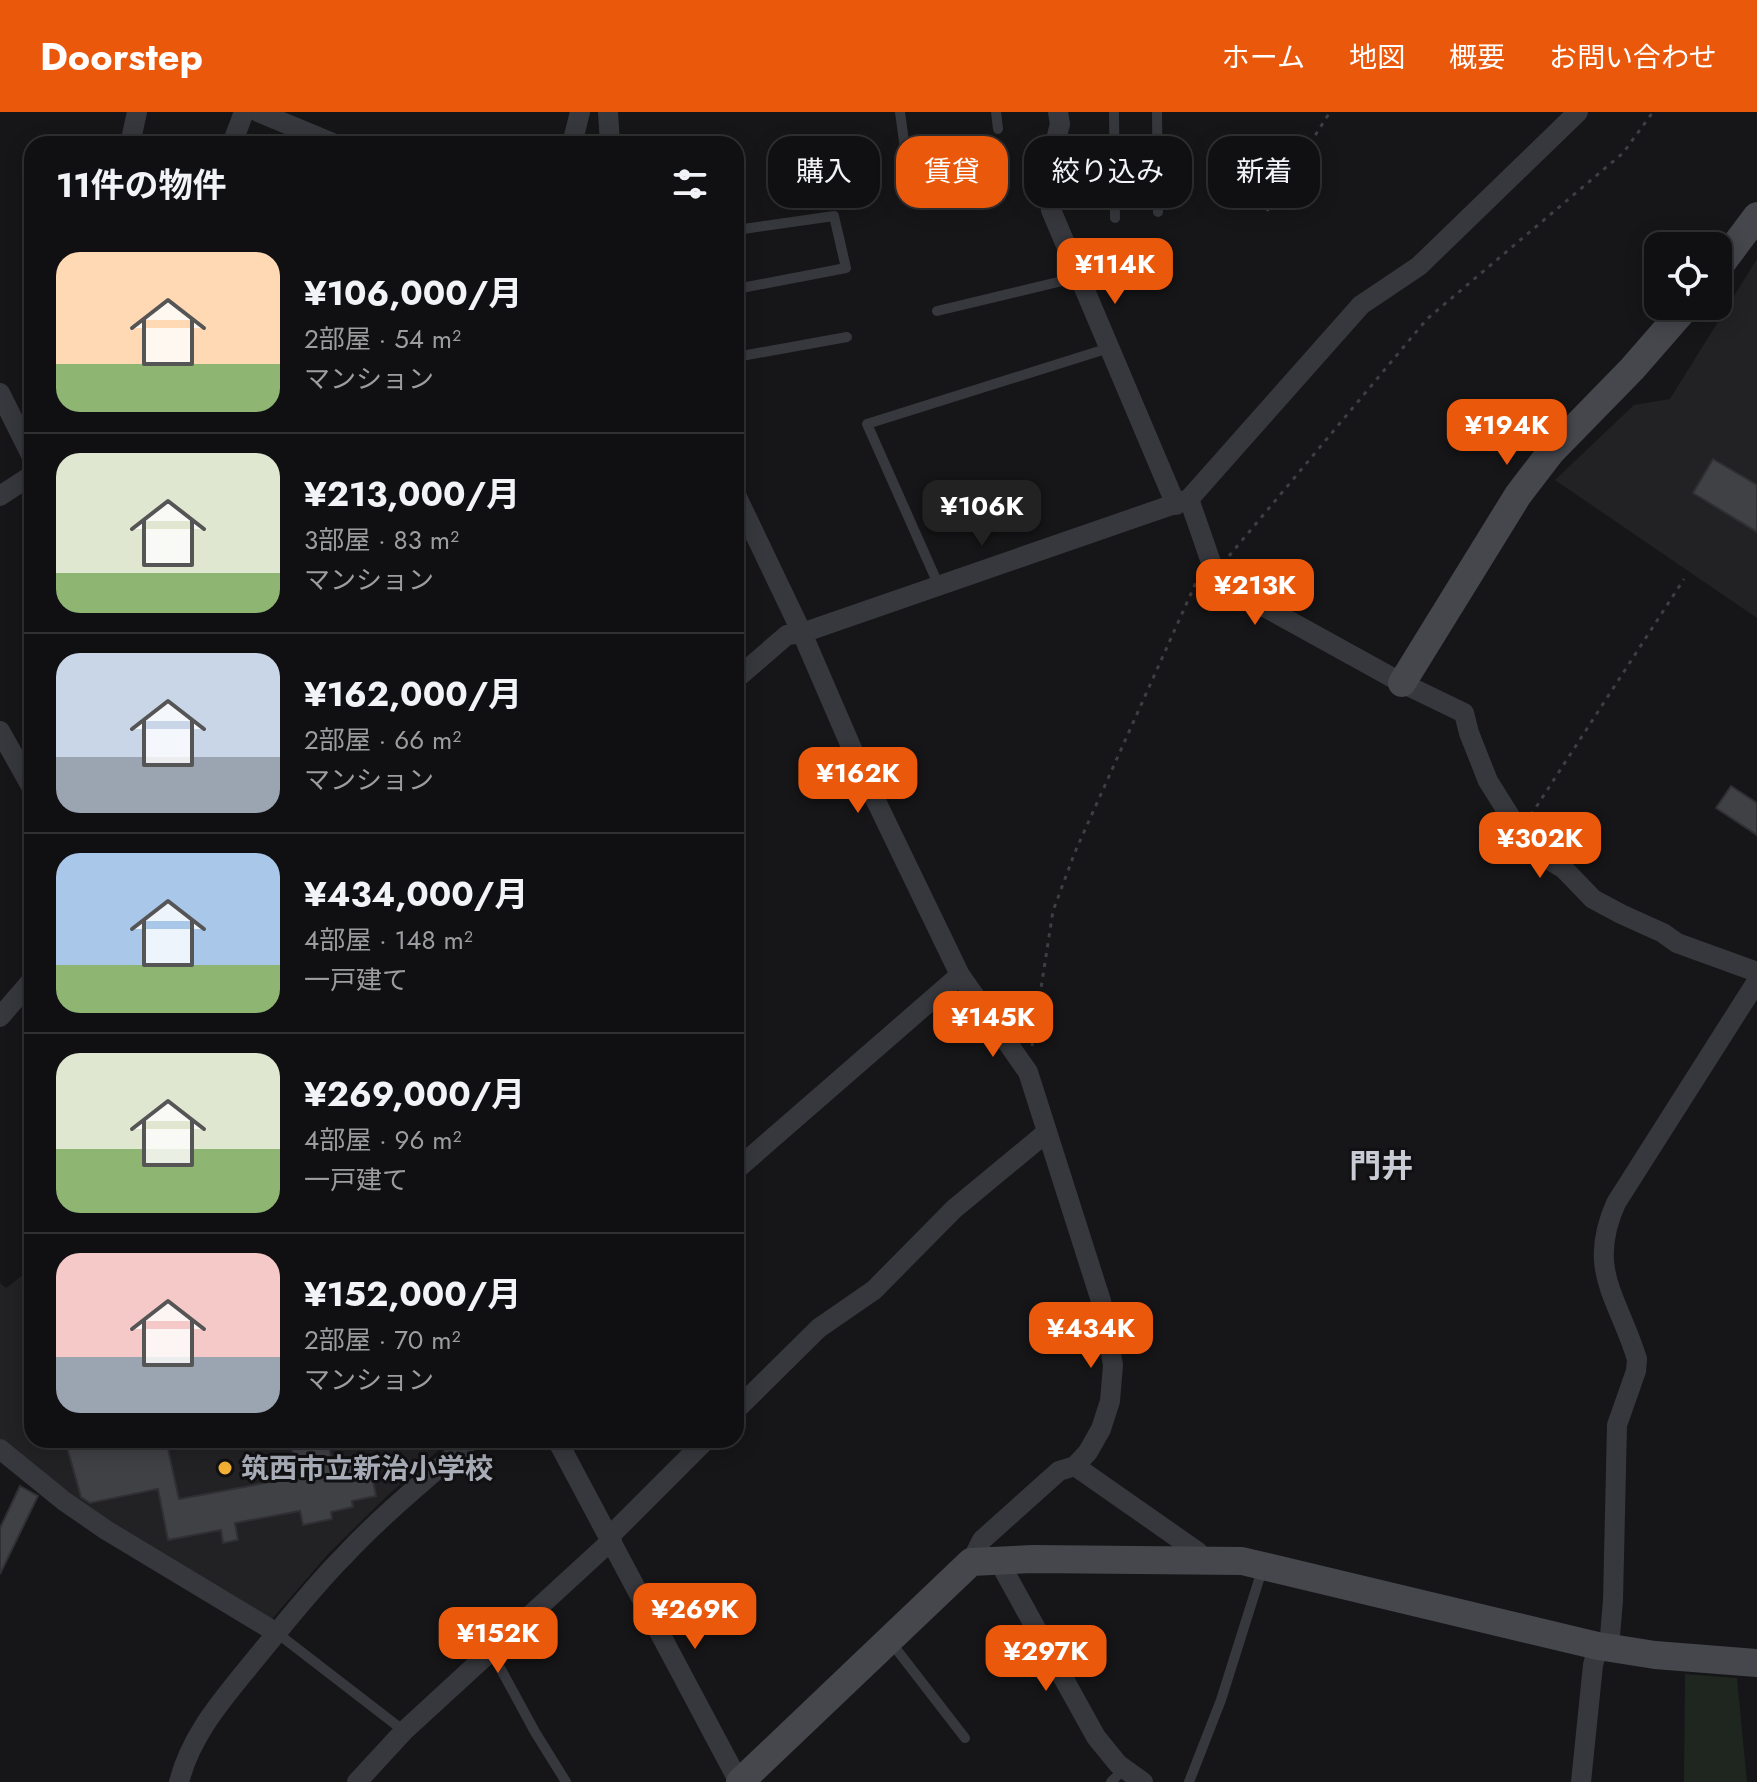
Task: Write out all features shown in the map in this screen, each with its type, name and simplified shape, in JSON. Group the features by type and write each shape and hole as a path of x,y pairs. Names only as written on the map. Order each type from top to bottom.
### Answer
{"street":[{"path":"132,136 137,112"},
{"path":"235,136 244,112"},
{"path":"258,112 316,136"},
{"path":"574,136 580,112"},
{"path":"608,112 610,136"},
{"path":"1058,112 1060,124 1051,159 1051,210 1109,348 1216,572 1230,588 1402,683 1464,713 1488,781 1520,832 1540,854 1564,869 1593,899 1677,943 1757,972"},
{"path":"744,672 787,635 802,633 1183,502 1361,305 1419,266 1578,112"},
{"path":"1732,249 1757,216"},
{"path":"1402,683 1518,495 1551,452 1675,320"},
{"path":"0,393 24,441"},
{"path":"0,496 24,480"},
{"path":"744,512 802,633 862,772 960,975 1028,1072 1101,1301 1113,1365 1110,1401 1101,1429 1088,1452 1075,1466 1059,1471 982,1540 984,1561 1117,1775 1143,1782"},
{"path":"0,731 24,774"},
{"path":"744,1163 960,975"},
{"path":"1581,1782 1593,1665 1604,1647 1614,1585 1617,1425 1636,1371 1637,1359 1604,1267 1604,1240 1616,1203 1757,981"},
{"path":"0,1017 24,989"},
{"path":"744,1402 819,1328 874,1290 954,1209 1047,1132"},
{"path":"179,1782 192,1747 209,1716 277,1633 341,1558 462,1448"},
{"path":"561,1448 740,1782 889,1639 984,1561 1198,1559 1263,1565 1604,1647 1655,1655 1757,1663"},
{"path":"357,1782 404,1731 611,1538 698,1448"},
{"path":"0,1449 64,1501 106,1530 232,1603 277,1633"},
{"path":"1075,1466 1198,1552 1198,1559"}],"lane":[{"path":"900,112 903,136"},
{"path":"996,112 998,129"},
{"path":"1114,112 1115,218"},
{"path":"1157,112 1158,212"},
{"path":"744,229 834,216 846,268 744,287"},
{"path":"937,311 1079,277"},
{"path":"744,356 847,337"},
{"path":"939,586 867,424 1109,348"},
{"path":"1189,1782 1221,1700 1263,1565"},
{"path":"277,1633 404,1731"},
{"path":"889,1639 965,1738"},
{"path":"491,1651 566,1782"}],"path":[{"path":"1267,211 1330,112"},
{"path":"1028,1072 1053,911 1075,852 1196,579 1216,572 1427,319 1623,153 1653,112"},
{"path":"1520,832 1684,579"}],"shaded area":[{"path":"1757,259 1757,618 1555,480 1634,405 1670,399 1719,320 1732,320 1732,299"},
{"name":"筑西市立新治小学校","path":"24,1274 24,1448 441,1448 329,1553 271,1620 136,1541 0,1442 0,1283 6,1288"},
{"path":"1685,1674 1737,1678 1747,1782 1684,1782"}],"building":[{"path":"1713,459 1757,485 1757,532 1693,493"},
{"path":"1731,786 1757,803 1757,835 1716,808"},
{"path":"67,1448 168,1448 179,1499 297,1477 292,1448 329,1448 333,1467 369,1460 376,1496 352,1501 353,1507 331,1512 332,1519 303,1525 300,1511 235,1523 238,1540 223,1543 221,1530 168,1540 158,1489 90,1503 81,1497"},
{"path":"20,1486 38,1496 0,1574 0,1528"}],"place":[{"name":"筑西市立新治小学校","path":"225,1468"}],"district":[{"name":"門井","path":"1381,1166"}]}
